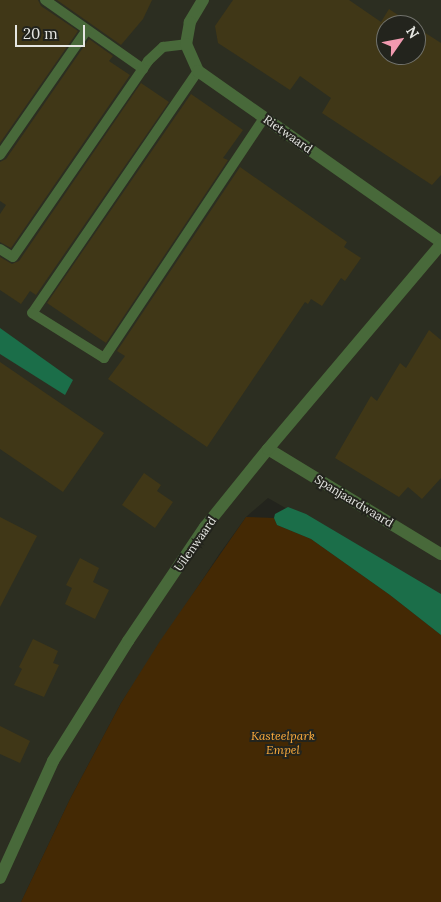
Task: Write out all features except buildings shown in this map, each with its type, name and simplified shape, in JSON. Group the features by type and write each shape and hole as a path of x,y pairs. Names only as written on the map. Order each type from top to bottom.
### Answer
{"street":[{"path":"198,71 186,44 190,22 203,0"},
{"name":"Rietwaard","path":"198,71 441,243"},
{"name":"Uilenwaard","path":"0,878 53,762 128,641 205,527 441,243"},
{"name":"Spanjaardwaard","path":"268,449 441,554"}],"lane":[{"path":"45,0 143,69"},
{"path":"0,155 88,30"},
{"path":"0,249 12,257 143,69 162,47 186,44"},
{"path":"198,71 32,313 104,358 264,117"}],"shaded area":[{"path":"0,0 441,0 441,597 268,498 246,517 220,553 121,703 70,799 21,902 0,902"},
{"path":"0,328 73,380 65,395 0,354"},
{"path":"288,507 306,514 441,594 441,635 390,595 311,539 277,525 274,518 275,514"}],"green space":[{"name":"Kasteelpark Empel","path":"246,517 274,518 277,525 311,539 390,595 441,635 441,902 21,902 70,799 121,703 160,641"}]}
